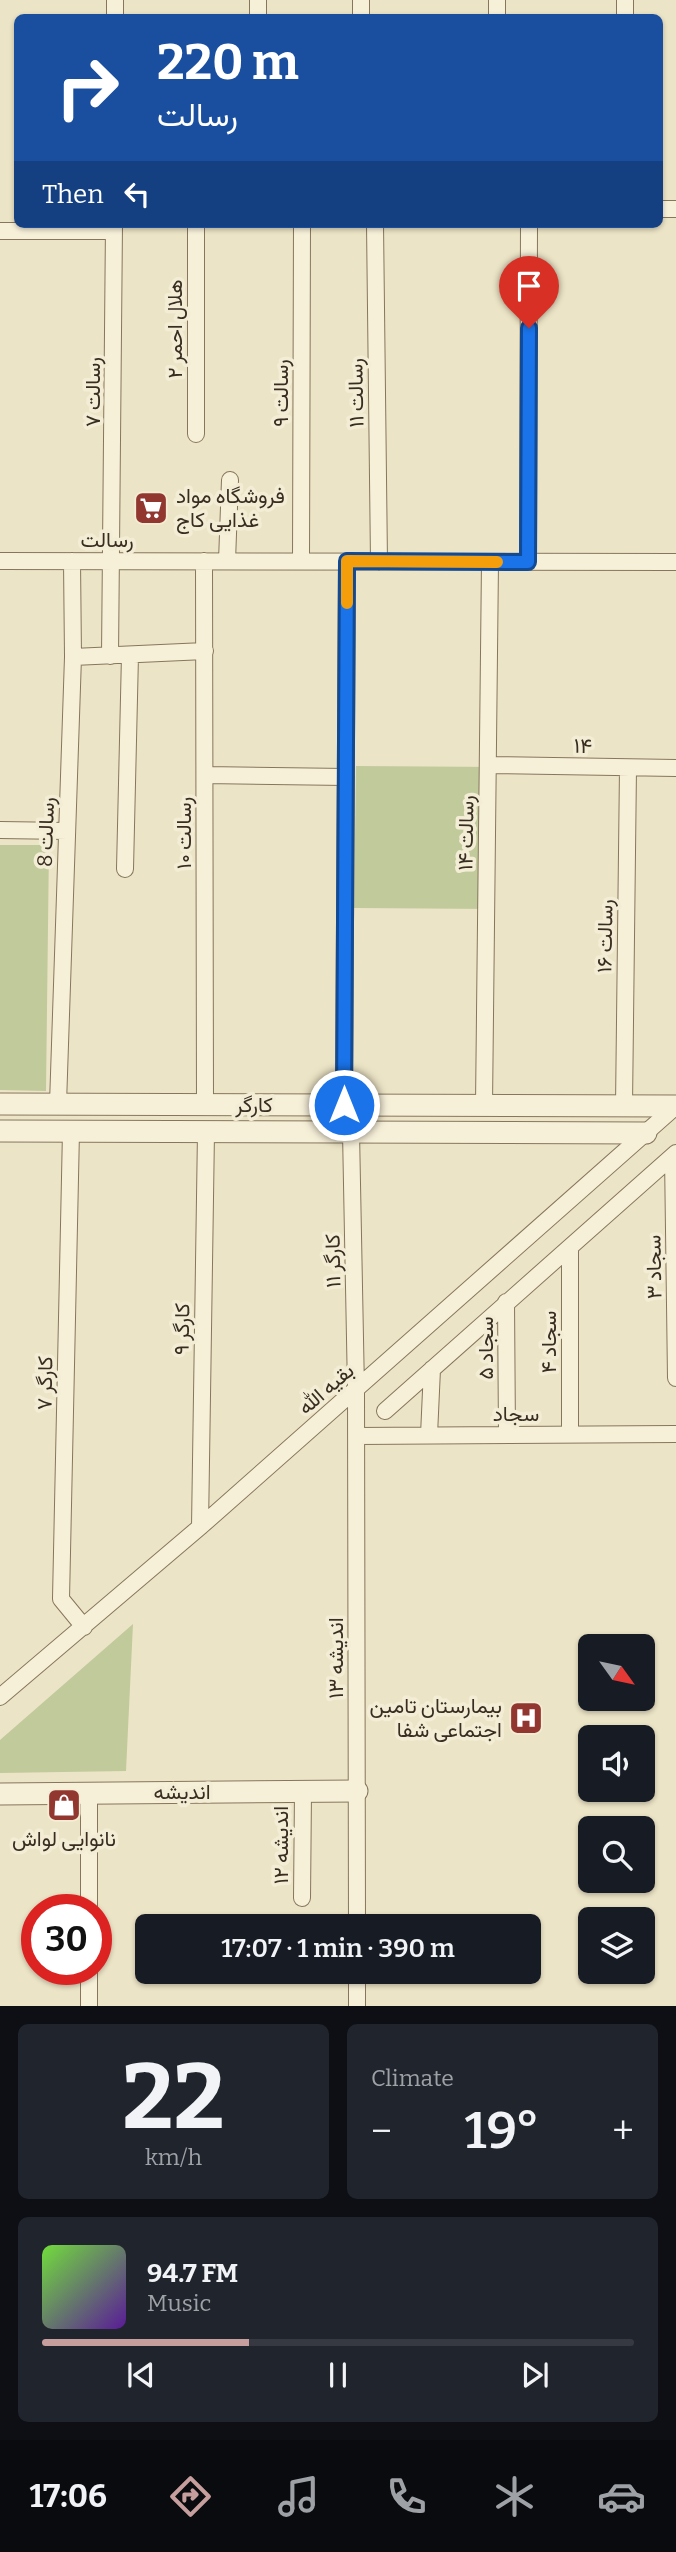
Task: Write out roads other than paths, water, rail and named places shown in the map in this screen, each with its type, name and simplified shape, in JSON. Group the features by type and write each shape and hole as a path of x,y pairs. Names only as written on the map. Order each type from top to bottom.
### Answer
{"street":[{"path":"0,231 114,228"},
{"name":"رسالت ۷","path":"110,656 113,561 114,228"},
{"name":"هلال احمر ۲","path":"196,228 196,434"},
{"name":"رسالت ۹","path":"301,562 302,228"},
{"name":"رسالت ۱۱","path":"374,228 379,562"},
{"path":"528,562 529,228"},
{"path":"227,561 230,480"},
{"name":"رسالت","path":"0,561 676,562"},
{"name":"رسالت 8","path":"58,1104 73,657 72,561"},
{"name":"رسالت ۱۰","path":"204,561 205,1105"},
{"path":"344,1105 347,561"},
{"name":"رسالت ۱۴","path":"484,1105 491,562"},
{"path":"73,657 205,651"},
{"path":"125,869 130,654"},
{"name":"۱۴","path":"488,765 676,768"},
{"name":"رسالت ۱۶","path":"624,1106 628,768"},
{"path":"205,775 346,777"},
{"path":"0,830 67,831"},
{"name":"کارگر","path":"0,1104 676,1106"},
{"name":"بقیه الله","path":"0,1697 200,1527 676,1106"},
{"name":"کارگر","path":"0,1131 646,1133"},
{"name":"کارگر ۷","path":"71,1131 61,1599 84,1627"},
{"name":"کارگر ۹","path":"200,1527 206,1132"},
{"name":"کارگر ۱۱","path":"351,1132 356,1390"},
{"path":"386,1411 675,1154"},
{"name":"سجاد ۳","path":"675,1154 676,1378"},
{"name":"سجاد ۴","path":"570,1250 570,1434"},
{"name":"سجاد ۵","path":"506,1302 507,1435"},
{"path":"429,1435 432,1369"},
{"name":"اندیشه ۱۳","path":"356,1390 357,1914"},
{"name":"سجاد","path":"357,1436 676,1434"},
{"name":"اندیشه","path":"2,1795 357,1791"},
{"name":"اندیشه ۱۲","path":"302,1898 303,1792"},
{"path":"89,1793 89,1894"},
{"path":"357,1984 357,2006"},
{"path":"89,1985 89,2006"}],"place":[{"name":"فروشگاه مواد غذایی کاج","path":"151,508"},
{"name":"بیمارستان تامین اجتماعی شفا","path":"526,1718"},
{"name":"نانوایی لواش","path":"64,1805"}]}
